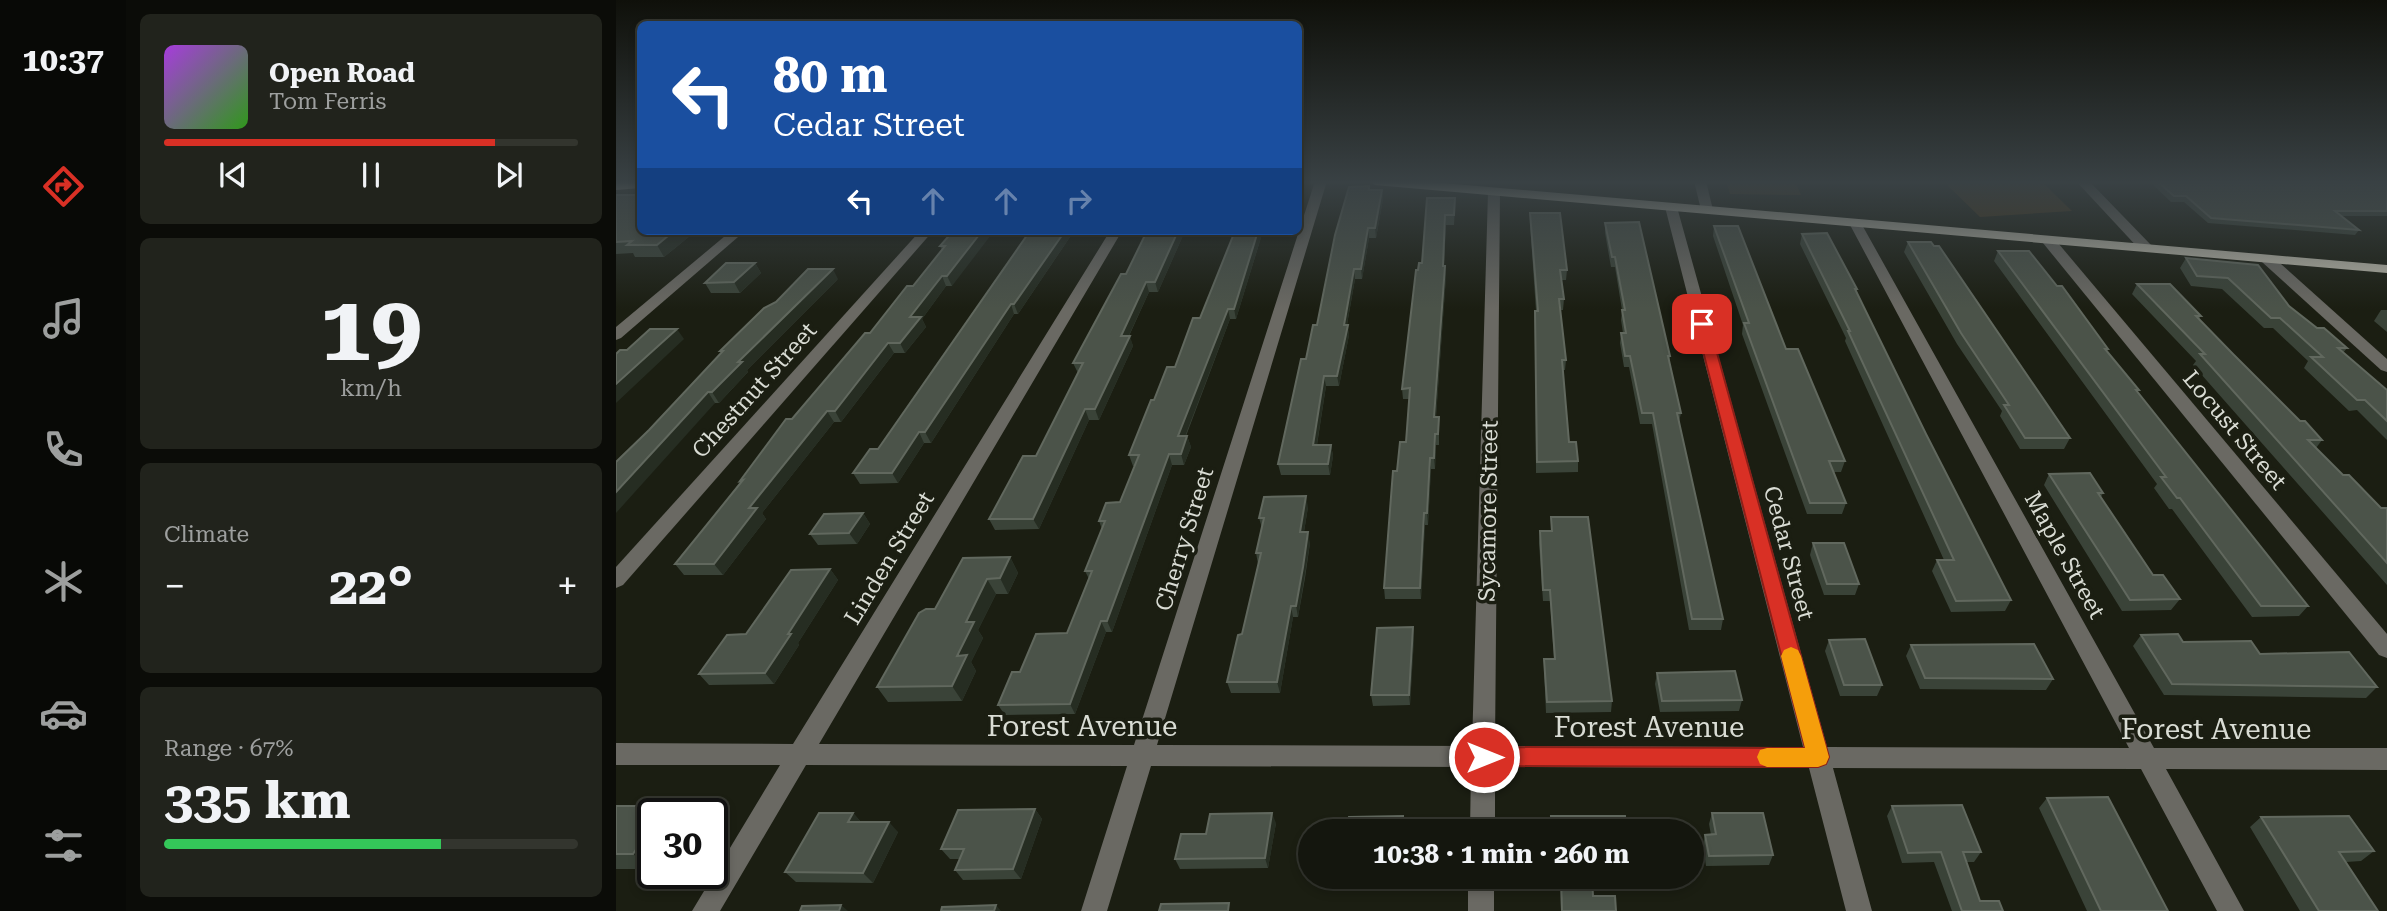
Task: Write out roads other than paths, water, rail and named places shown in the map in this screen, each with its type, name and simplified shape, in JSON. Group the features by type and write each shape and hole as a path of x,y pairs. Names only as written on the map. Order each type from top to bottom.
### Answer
{"main road":[{"path":"1861,224 2387,269"}],"street":[{"name":"Cherry Street","path":"1094,911 1308,224"},
{"name":"Sycamore Street","path":"1482,819 1493,224"},
{"name":"Cedar Street","path":"1675,224 1859,911"},
{"name":"Maple Street","path":"1855,224 2231,911"},
{"path":"2123,224 2146,248"},
{"path":"616,335 734,235"},
{"name":"Chestnut Street","path":"616,580 923,235"},
{"name":"Linden Street","path":"705,911 1114,235"},
{"name":"Locust Street","path":"2048,240 2387,649"},
{"path":"2267,259 2387,366"},
{"name":"Forest Avenue","path":"616,754 2387,759"},
{"path":"1481,889 1481,911"}]}
